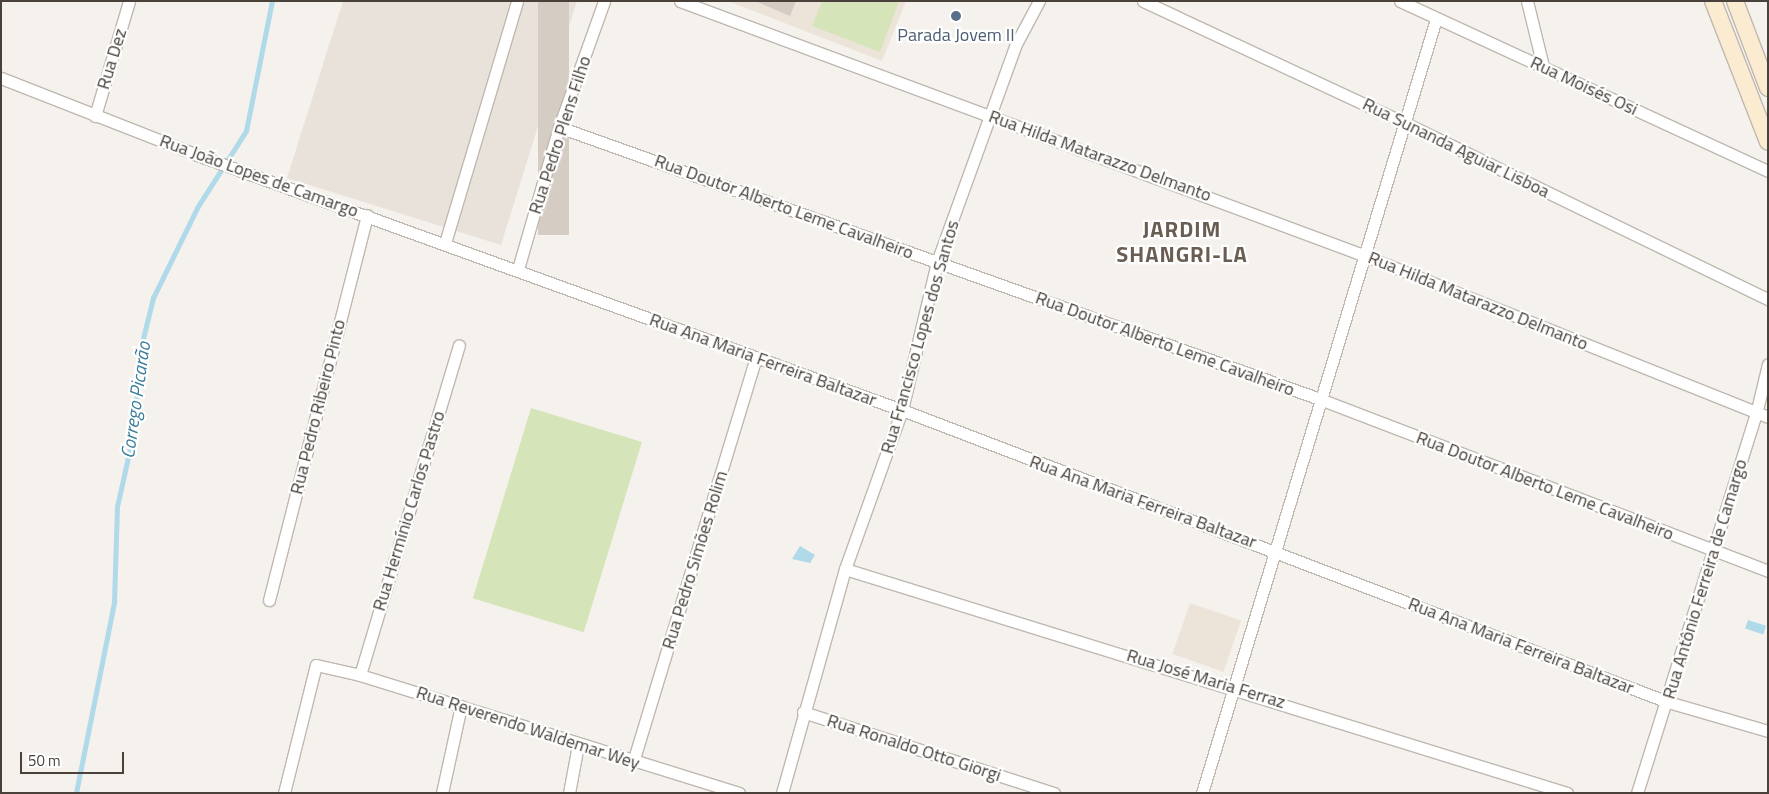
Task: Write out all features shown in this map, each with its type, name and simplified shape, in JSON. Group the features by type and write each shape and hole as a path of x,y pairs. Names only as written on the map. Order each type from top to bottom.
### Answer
{"main road":[{"path":"1713,1 1768,142"},
{"path":"1734,1 1768,88"}],"street":[{"name":"Rua Dez","path":"94,116 129,1"},
{"path":"445,243 517,1"},
{"name":"Rua Pedro Plens Filho","path":"518,269 559,127 604,1"},
{"name":"Rua Hilda Matarazzo Delmanto","path":"680,1 1363,254 1756,414 1768,417"},
{"name":"Rua Francisco Lopes dos Santos","path":"782,793 803,712 845,569 902,410 937,262 1016,44 1039,1"},
{"name":"Rua Sunanda Aguiar Lisboa","path":"1143,1 1403,122 1768,299"},
{"name":"Rua Moisés Osi","path":"1400,1 1768,171"},
{"path":"1527,1 1543,66"},
{"path":"1202,793 1363,254 1436,19"},
{"name":"Rua João Lopes de Camargo","path":"1,78 197,155 518,269"},
{"name":"Rua Doutor Alberto Leme Cavalheiro","path":"559,127 1320,399 1768,571"},
{"name":"Rua Pedro Ribeiro Pinto","path":"269,600 367,214"},
{"name":"Rua Ana Maria Ferreira Baltazar","path":"518,269 756,358 902,410 1668,702 1768,731"},
{"name":"Rua Hermínio Carlos Pastro","path":"360,675 459,346"},
{"name":"Rua Pedro Simões Rolim","path":"633,762 756,358"},
{"name":"Rua Antônio Ferreira de Camargo","path":"1637,793 1668,702 1712,550 1756,414 1768,364"},
{"name":"Rua José Maria Ferraz","path":"845,569 1234,688 1566,793"},
{"name":"Rua Reverendo Waldemar Wey","path":"284,793 316,665 360,675 461,706 712,789 739,793"},
{"path":"442,793 461,706"},
{"name":"Rua Ronaldo Otto Giorgi","path":"803,712 1054,793"},
{"path":"569,793 578,745"}],"shaded area":[{"path":"343,1 577,1 501,245 287,178"},
{"path":"728,1 906,1 882,61"},
{"path":"1190,603 1241,621 1223,672 1172,654"}],"green space":[{"path":"822,1 899,1 880,52 812,26"},
{"path":"531,408 642,442 584,632 473,598"}],"water":[{"path":"800,546 815,555 810,563 792,559"},
{"path":"1748,620 1766,626 1763,634 1745,629"}],"building":[{"path":"538,1 569,1 569,235 538,235"},
{"path":"755,1 796,1 790,16"}],"waterway":[{"name":"Corrego Picarão","path":"76,793 114,602 117,507 135,426 138,359 153,298 197,208 246,131 272,1"}],"place":[{"name":"Parada Jovem II","path":"956,16"}],"district":[{"name":"JARDIM SHANGRI-LA","path":"1182,242"}]}
